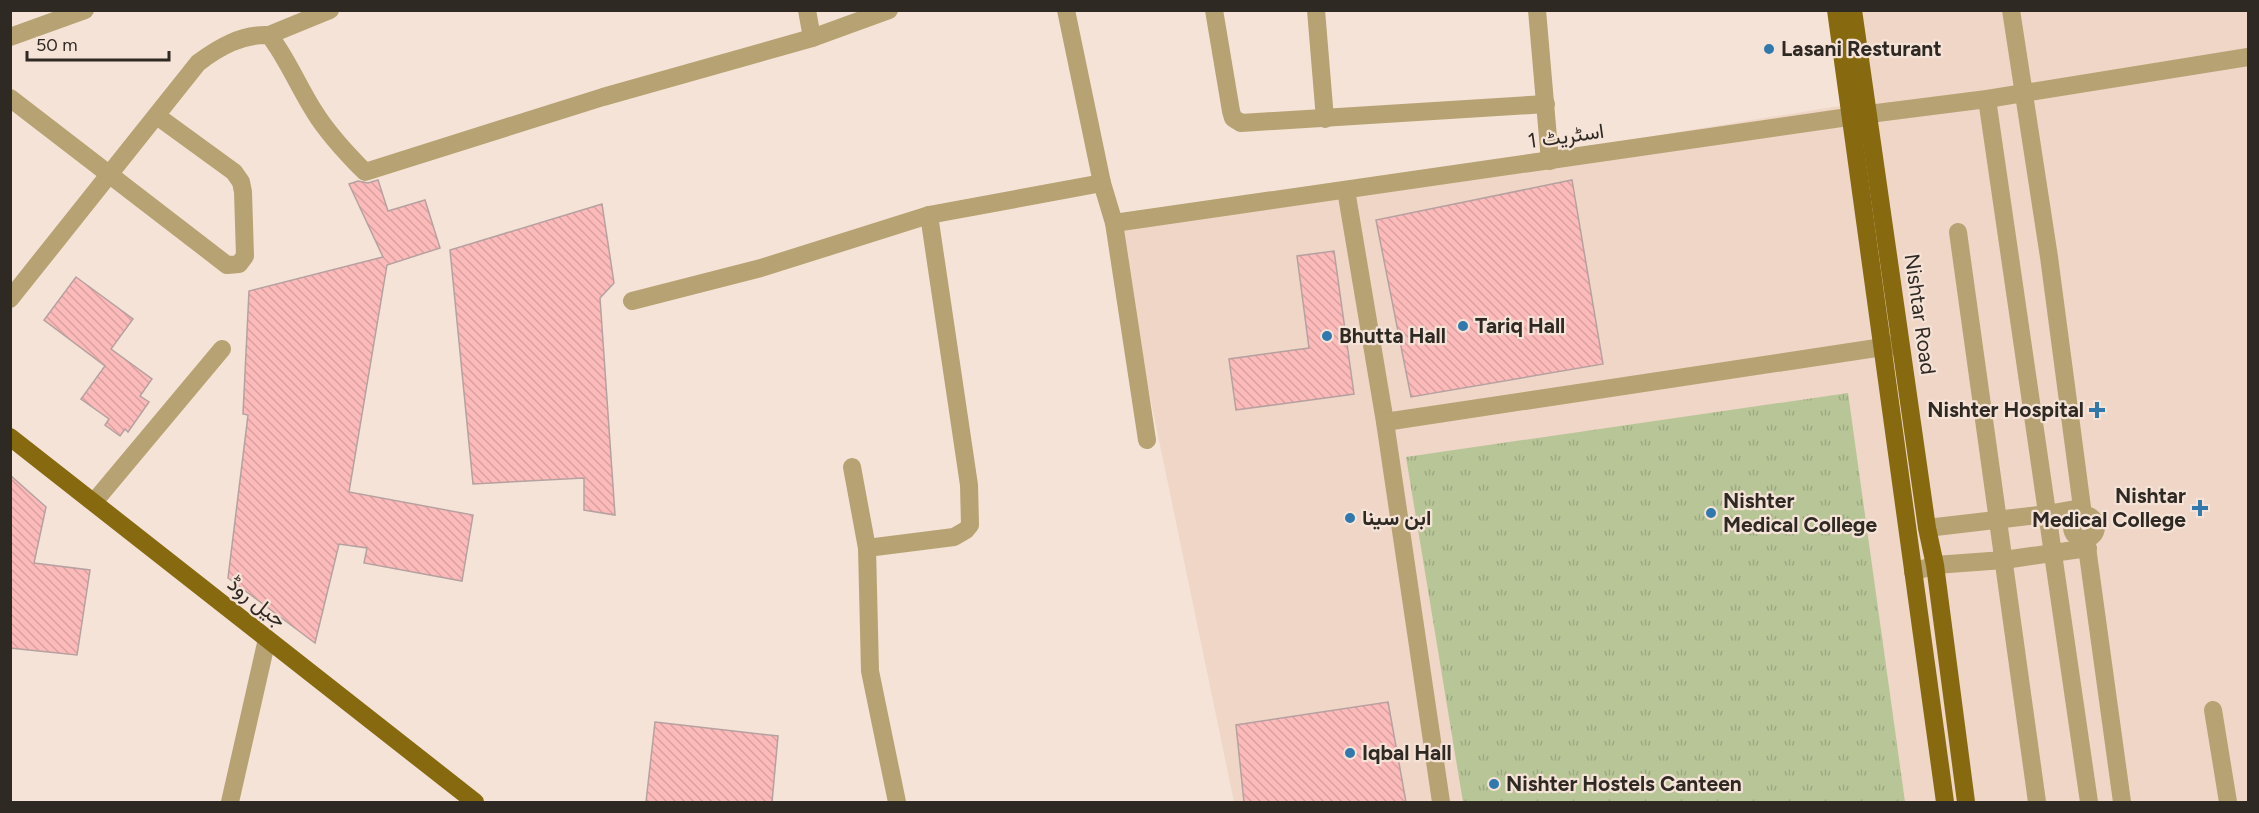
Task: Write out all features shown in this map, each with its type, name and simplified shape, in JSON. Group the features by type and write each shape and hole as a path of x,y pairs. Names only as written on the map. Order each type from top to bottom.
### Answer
{"main road":[{"name":"Nishtar Road","path":"1836,10 1860,116 1901,344 1927,528 1935,565 1966,802"},
{"name":"Nishtar Road","path":"1853,10 1860,116 1881,347 1945,802"},
{"name":"جیل روڈ","path":"10,437 475,802"}],"street":[{"path":"10,37 85,10"},
{"path":"10,299 198,63 217,49 253,34 269,35 330,10"},
{"path":"807,10 812,38"},
{"path":"269,35 281,50 290,71 314,112 343,150 365,172 603,97 812,38 889,10"},
{"path":"1066,10 1102,183 1114,223 1147,440"},
{"path":"1214,10 1231,111 1236,122 1262,123 1546,104"},
{"path":"1316,10 1325,119"},
{"path":"1537,10 1550,161"},
{"path":"2011,10 2049,257 2082,511 2072,525 2073,533 2087,544 2122,802"},
{"name":"اسٹریٹ 1","path":"1114,223 1987,99 2248,57"},
{"path":"10,98 227,265 239,264 246,256 242,182 234,172 157,116"},
{"path":"1987,99 2089,802"},
{"path":"632,301 761,268 928,215 1102,183"},
{"path":"1346,190 1385,422 1441,802"},
{"path":"867,548 954,537 970,525 969,485 928,215"},
{"path":"1958,232 2037,802"},
{"path":"1385,422 1901,344"},
{"path":"93,502 222,349"},
{"path":"852,467 867,548 870,671 897,802"},
{"path":"1927,528 2082,511"},
{"path":"1913,572 1935,565 2004,560 2053,553 2087,544"},
{"path":"230,802 267,639"},
{"path":"2213,710 2228,802"}],"shaded area":[{"name":"Nishter Medical College","path":"1845,11 2248,11 2248,802 1234,802 1114,223 1858,103"}],"green space":[{"path":"1848,393 1905,802 1463,802 1406,457"}],"building":[{"path":"378,180 388,211 425,200 440,248 387,265 349,492 473,515 462,581 364,563 367,548 339,544 315,643 228,578 248,415 243,414 249,291 383,257 349,184"},
{"path":"1572,180 1603,364 1411,397 1376,220"},
{"path":"602,204 614,283 600,298 615,515 584,510 584,478 473,484 450,250"},
{"path":"1334,251 1354,394 1236,410 1229,359 1309,348 1297,256"},
{"path":"76,277 133,319 111,349 152,379 140,396 149,402 128,432 125,429 120,436 105,425 109,419 81,399 105,366 44,320"},
{"path":"10,475 46,507 34,563 90,570 77,655 10,648"},
{"path":"1388,702 1406,802 1244,802 1236,725"},
{"path":"655,722 778,736 772,802 646,802"}],"place":[{"name":"Lasani Resturant","path":"1769,49"},
{"name":"Tariq Hall","path":"1463,326"},
{"name":"Bhutta Hall","path":"1327,336"},
{"name":"Nishter Hospital","path":"2097,410"},
{"name":"Nishtar Medical College","path":"2200,508"},
{"name":"Nishter Medical College","path":"1711,513"},
{"name":"ابن سینا","path":"1350,518"},
{"name":"Iqbal Hall","path":"1350,753"},
{"name":"Nishter Hostels Canteen","path":"1494,784"}]}
